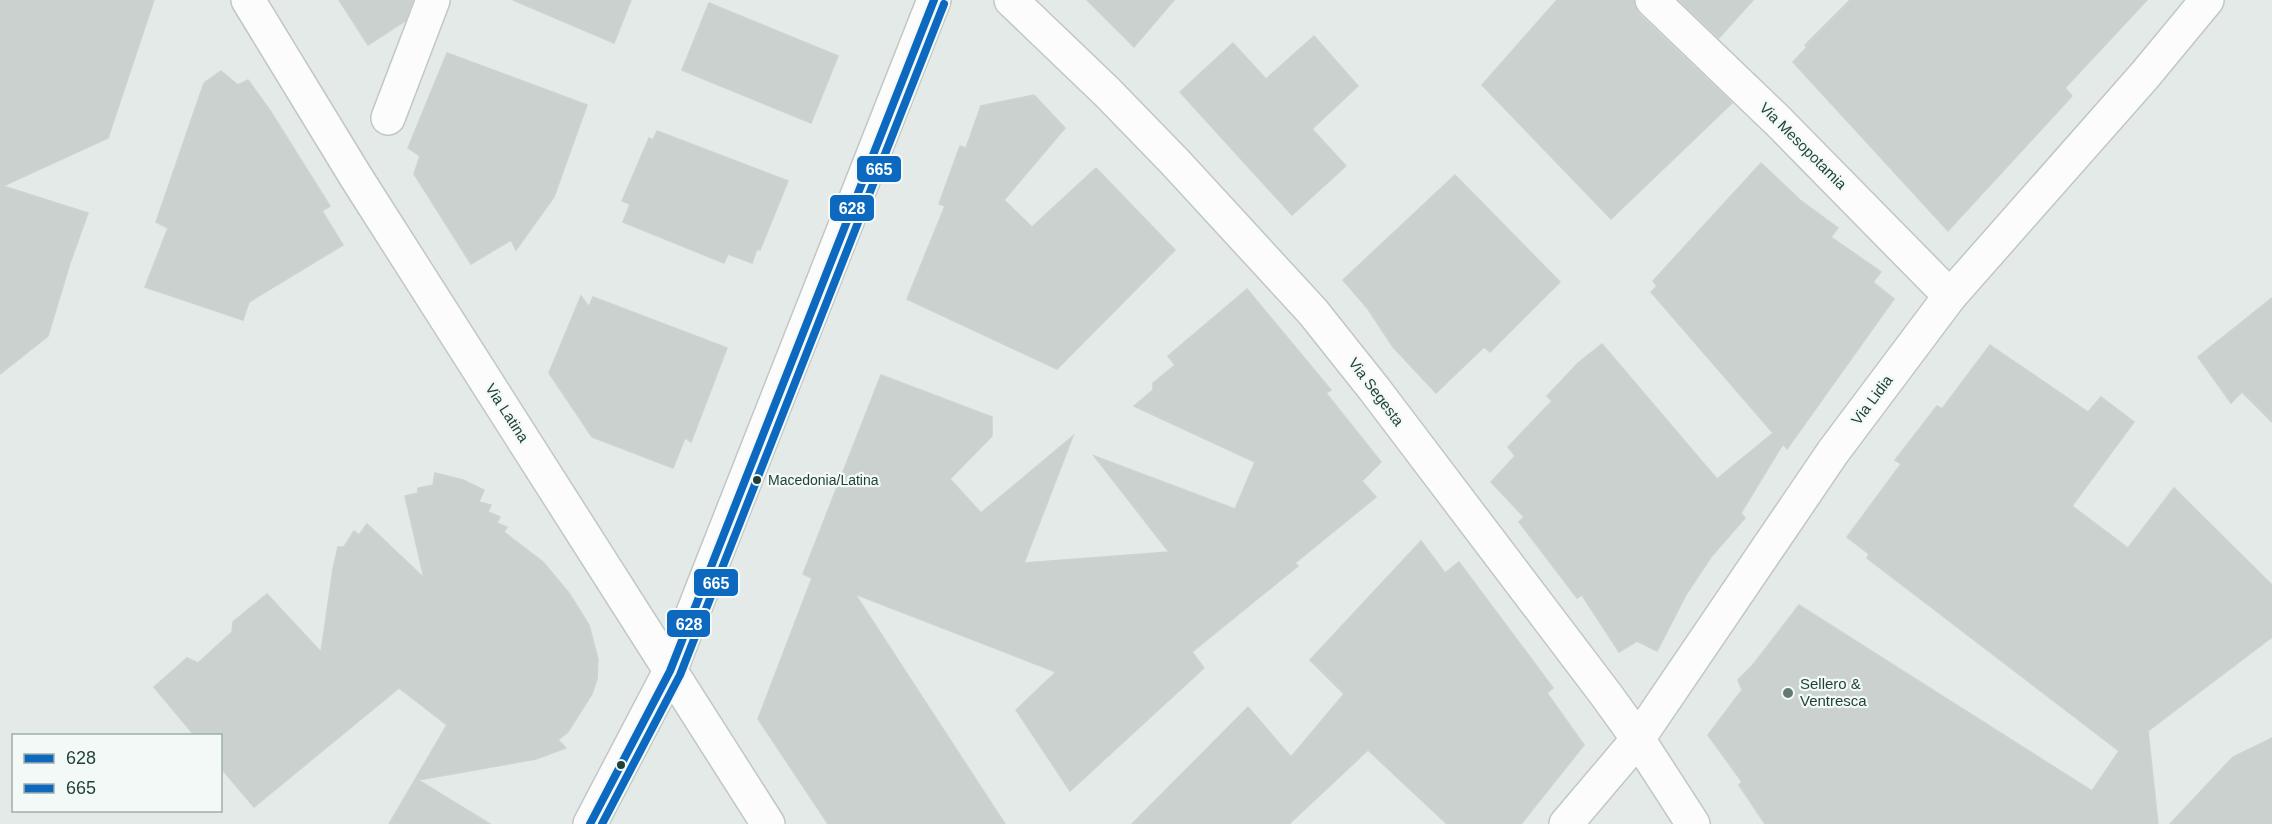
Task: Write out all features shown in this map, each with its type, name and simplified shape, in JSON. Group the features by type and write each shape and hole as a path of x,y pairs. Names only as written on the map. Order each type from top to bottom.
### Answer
{"street":[{"name":"Via Latina","path":"248,0 356,177 768,824"},
{"path":"388,118 433,0"},
{"path":"590,824 670,670 934,0"},
{"name":"Via Segesta","path":"1011,0 1107,92 1175,162 1313,312 1375,390 1638,739 1693,824"},
{"name":"Via Mesopotamia","path":"1652,0 1771,113 1950,296"},
{"name":"Via Lidia","path":"1566,824 1638,739 1833,452 1950,296 2145,75 2207,0"}],"building":[{"path":"0,0 154,0 108,138 3,186 88,213 48,336 0,374"},
{"path":"339,0 413,0 405,21 368,45"},
{"path":"513,0 631,0 614,43"},
{"path":"1087,0 1174,0 1134,47"},
{"path":"1557,0 1634,0 1634,6 1639,14 1732,103 1611,219 1482,85"},
{"path":"1679,0 1753,0 1719,38"},
{"path":"1850,0 2147,0 2065,88 2072,96 1948,231 1793,62 1807,47 1805,45"},
{"path":"709,3 838,56 811,123 682,70"},
{"path":"1314,36 1358,86 1312,129 1346,166 1292,215 1180,92 1233,43 1266,79"},
{"path":"447,53 587,105 554,197 516,250 511,240 471,264 414,174 420,156 408,148"},
{"path":"221,71 238,85 248,80 269,109 330,206 322,211 343,245 249,302 243,320 145,287 168,228 156,222 204,83"},
{"path":"1034,95 1065,128 1004,200 1032,227 1096,168 1175,250 1057,369 907,299 945,206 939,204 960,146 966,148 981,106"},
{"path":"657,131 788,181 760,250 757,249 752,263 728,254 724,263 623,222 630,204 622,201 649,138 653,140"},
{"path":"1761,163 1800,200 1838,228 1831,237 1881,272 1873,282 1894,299 1787,449 1783,444 1741,513 1745,518 1711,557 1687,593 1657,651 1637,641 1619,652 1582,595 1577,598 1519,522 1524,517 1491,482 1515,456 1508,447 1552,401 1547,396 1578,363 1602,344 1717,479 1773,433 1651,292 1657,286 1653,281"},
{"path":"1455,175 1560,282 1490,352 1484,347 1436,393 1393,347 1368,309 1343,280"},
{"path":"1247,289 1331,390 1326,393 1381,462 1362,481 1376,497 1295,563 1298,566 1192,652 1204,668 1070,791 1016,710 1056,672 855,594 1005,824 828,824 758,719 812,578 803,574 881,375 992,417 992,436 950,479 981,513 1073,436 1024,563 1169,552 1094,456 1235,509 1255,462 1134,406 1153,390 1153,383 1175,365 1168,356"},
{"path":"581,296 589,307 593,297 727,348 691,442 685,438 673,468 592,437 549,373"},
{"path":"2272,298 2272,422 2242,392 2231,403 2198,357"},
{"path":"1990,345 2088,412 2101,397 2134,422 2072,506 2128,548 2174,488 2272,585 2272,637 2148,731 2158,824 1765,824 1739,785 1742,782 1708,735 1742,690 1738,680 1752,666 1799,605 2092,791 2119,751 1867,558 1869,554 1847,537 1901,464 1895,460 1937,406 1942,409"},
{"path":"435,473 463,480 484,490 479,502 491,505 488,512 500,517 497,523 507,527 504,532 543,562 569,593 589,625 598,659 597,679 592,694 568,732 558,740 566,748 536,759 418,780 490,824 389,824 447,725 399,688 254,807 222,769 222,734 193,734 154,687 187,658 198,663 232,632 233,622 267,594 321,652 338,547 344,547 354,531 359,535 367,524 424,578 405,496 418,493 418,488 433,485"},
{"path":"1421,541 1445,573 1459,562 1553,688 1547,693 1584,745 1521,824 1447,824 1368,750 1289,824 1132,824 1248,707 1291,757 1344,694 1310,660"},
{"path":"2272,738 2272,824 2170,824 2233,757"}],"transit line":[{"name":"628","path":"590,824 670,671 934,0"},
{"name":"665","path":"602,824 680,675 944,4"}],"place":[{"name":"Macedonia/Latina","path":"757,480"},
{"name":"Sellero & Ventresca","path":"1788,693"}]}
